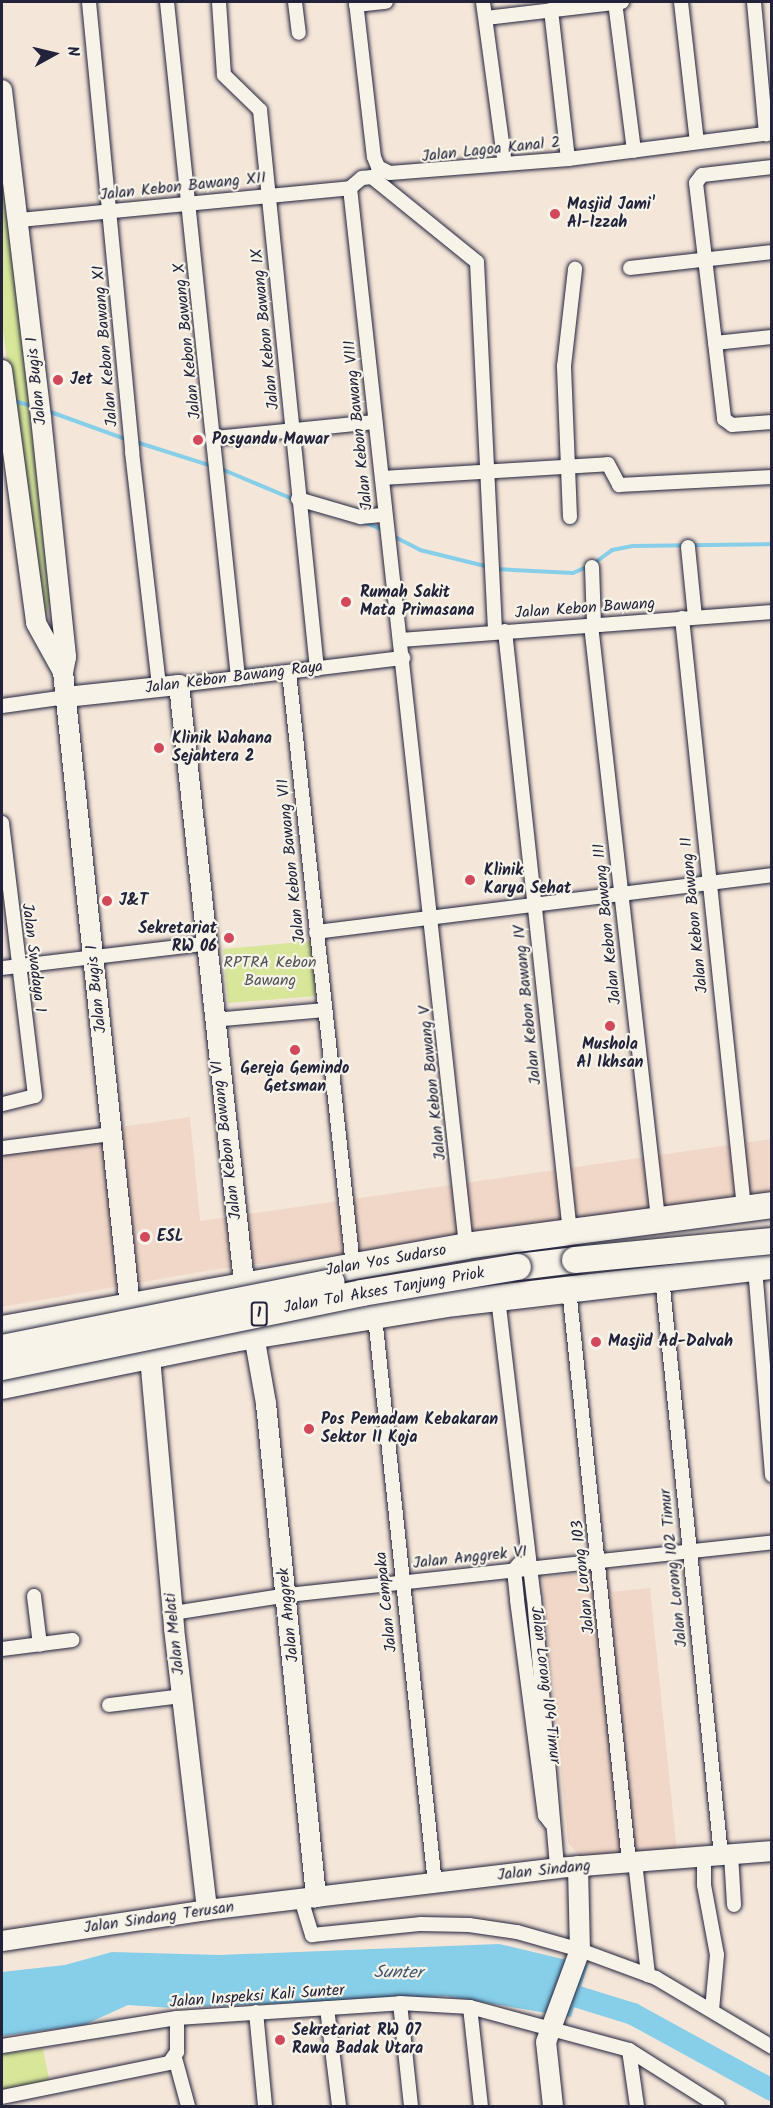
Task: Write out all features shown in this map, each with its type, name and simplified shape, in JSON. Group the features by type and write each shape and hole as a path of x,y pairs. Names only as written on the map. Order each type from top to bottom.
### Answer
{"highway":[{"name":"Jalan Yos Sudarso","path":"2,1334 130,1306 466,1246 771,1204"},
{"name":"Jalan Tol Akses Tanjung Priok","path":"2,1334 246,1297 516,1250 771,1222"},
{"path":"579,1288 636,1252 771,1232"},
{"name":"Jalan Tol Akses Tanjung Priok","path":"4,1377 362,1293 507,1268 771,1241"},
{"name":"1","path":"4,1377 150,1357 254,1335 498,1298 763,1267"},
{"path":"317,1273 305,1288 305,1305 311,1320 326,1325"}],"street":[{"name":"Jalan Kebon Bawang XI","path":"89,2 132,452 169,686"},
{"name":"Jalan Kebon Bawang X","path":"168,2 215,438 238,678"},
{"name":"Jalan Kebon Bawang IX","path":"219,2 220,64 224,75 260,110 317,669"},
{"path":"296,2 299,33"},
{"name":"Jalan Lagoa Kanal 2","path":"386,2 356,3 378,166 390,173 416,174 568,159 769,134"},
{"path":"483,2 505,164"},
{"path":"486,18 620,2 634,151"},
{"path":"681,2 697,142"},
{"path":"754,2 769,134"},
{"path":"551,10 568,159"},
{"name":"Jalan Bugis 1","path":"2,90 7,167 19,220 41,418 66,657 63,672 130,1306"},
{"path":"771,167 698,178 704,259 725,422 771,422"},
{"name":"Jalan Kebon Bawang XII","path":"19,220 350,188 362,178 372,177 474,257 486,471"},
{"name":"Jalan Kebon Bawang VIII","path":"350,188 403,658"},
{"path":"630,268 771,252"},
{"path":"570,517 571,468 564,366 575,270"},
{"path":"715,343 771,337"},
{"path":"2,378 37,388"},
{"name":"Jalan Bugis 1","path":"2,378 35,617 39,634 63,672"},
{"path":"215,438 375,422"},
{"path":"382,478 610,465 614,482 619,485 771,477"},
{"name":"Jalan Kebon Bawang IV","path":"486,471 491,567 533,904 570,1232"},
{"path":"299,504 360,517 386,518"},
{"name":"Jalan Kebon Bawang II","path":"688,547 688,618 708,883 744,1208"},
{"name":"Jalan Kebon Bawang III","path":"592,567 593,625 658,1219"},
{"name":"Jalan Kebon Bawang","path":"401,640 688,618 771,615"},
{"path":"35,617 45,627 61,620"},
{"name":"Jalan Kebon Bawang Raya","path":"66,697 403,658"},
{"name":"Jalan Kebon Bawang V","path":"403,658 466,1246"},
{"name":"Jalan Kebon Bawang VII","path":"289,672 353,1266"},
{"name":"Jalan Kebon Bawang VI","path":"169,686 204,944 244,1286 254,1335"},
{"path":"2,706 66,697"},
{"name":"Jalan Swadaya 1","path":"2,823 17,966 35,1098 2,1104"},
{"path":"316,932 432,915 621,895 771,875"},
{"path":"2,968 93,954 204,944"},
{"path":"213,1020 324,1010"},
{"path":"2,1149 112,1134"},
{"path":"763,1267 771,1475"},
{"name":"Jalan Lorong 102 Timur","path":"663,1278 719,1856"},
{"name":"Jalan Lorong 103","path":"579,1288 600,1560 632,1862 648,1975"},
{"name":"Jalan Lorong 104 Timur","path":"498,1298 529,1562 554,1811 551,1823 557,1868"},
{"name":"Jalan Cempaka","path":"375,1317 435,1884"},
{"name":"Jalan Anggrek","path":"254,1335 266,1404 288,1594 309,1898"},
{"name":"Jalan Melati","path":"150,1357 172,1613 207,1910"},
{"name":"Jalan Anggrek VI","path":"529,1562 600,1560 771,1542"},
{"path":"514,1570 529,1562"},
{"name":"Jalan Anggrek VI","path":"172,1613 288,1594 514,1570"},
{"name":"Jalan Lorong 104 Timur","path":"514,1570 545,1815 551,1823"},
{"path":"34,1596 40,1644"},
{"path":"2,1649 72,1640"},
{"path":"109,1705 182,1696"},
{"name":"Jalan Sindang","path":"309,1898 557,1868 771,1851"},
{"path":"719,1856 734,1905"},
{"path":"712,2010 717,1955 704,1885 719,1856"},
{"path":"553,2106 546,2048 552,2023 577,1956 578,1866"},
{"path":"309,1898 312,1935 421,1924 469,1924 517,1932 577,1956 648,1975 712,2010 771,2048"},
{"name":"Jalan Sindang Terusan","path":"2,1941 207,1910 309,1898"},
{"path":"400,2003 411,2106"},
{"name":"Jalan Inspeksi Kali Sunter","path":"2,2046 177,2018 400,2003 470,2007 552,2023 629,2050 715,2105"},
{"path":"470,2007 481,2106"},
{"path":"327,2008 339,2106"},
{"path":"256,2012 265,2106"},
{"path":"177,2018 176,2058 188,2106"},
{"path":"629,2050 637,2106"},
{"path":"2,2097 176,2058"}],"shaded area":[{"path":"190,1117 200,1221 771,1139 771,1202 211,1270 2,1307 2,1144"},
{"path":"609,1570 611,1592 650,1588 677,1853 585,1862 568,1843 542,1578"}],"green space":[{"path":"2,154 50,602 44,619 2,323"},
{"name":"RPTRA Kebon Bawang","path":"311,941 316,996 228,1003 223,949"},
{"path":"43,2049 50,2084 2,2095 2,2054"}],"water":[{"path":"499,1944 588,1965 571,2017 446,1996 173,2008 128,2005 84,2025 2,2036 2,1972 65,1965 112,1952 219,1955"}],"waterway":[{"path":"14,401 32,406"},
{"path":"45,410 128,440"},
{"path":"136,442 212,466"},
{"path":"219,468 295,500"},
{"path":"364,522 385,531"},
{"path":"391,535 420,550 489,567"},
{"path":"496,569 573,573 593,564 612,550 633,546 772,544"},
{"name":"Sunter","path":"549,1988 633,2014 772,2090"}],"place":[{"name":"Masjid Jami' Al-Izzah","path":"555,214"},
{"name":"Jet","path":"58,380"},
{"name":"Posyandu Mawar","path":"198,440"},
{"name":"Rumah Sakit Mata Primasana","path":"346,602"},
{"name":"Klinik Wahana Sejahtera 2","path":"159,748"},
{"name":"Klinik Karya Sehat","path":"470,880"},
{"name":"J&T","path":"107,901"},
{"name":"Sekretariat RW 06","path":"229,938"},
{"name":"Mushola Al Ikhsan","path":"610,1026"},
{"name":"Gereja Gemindo Getsman","path":"295,1050"},
{"name":"ESL","path":"145,1237"},
{"name":"Masjid Ad-Dalvah","path":"596,1342"},
{"name":"Pos Pemadam Kebakaran Sektor II Koja","path":"309,1429"},
{"name":"Sekretariat RW 07 Rawa Badak Utara","path":"280,2040"}]}
